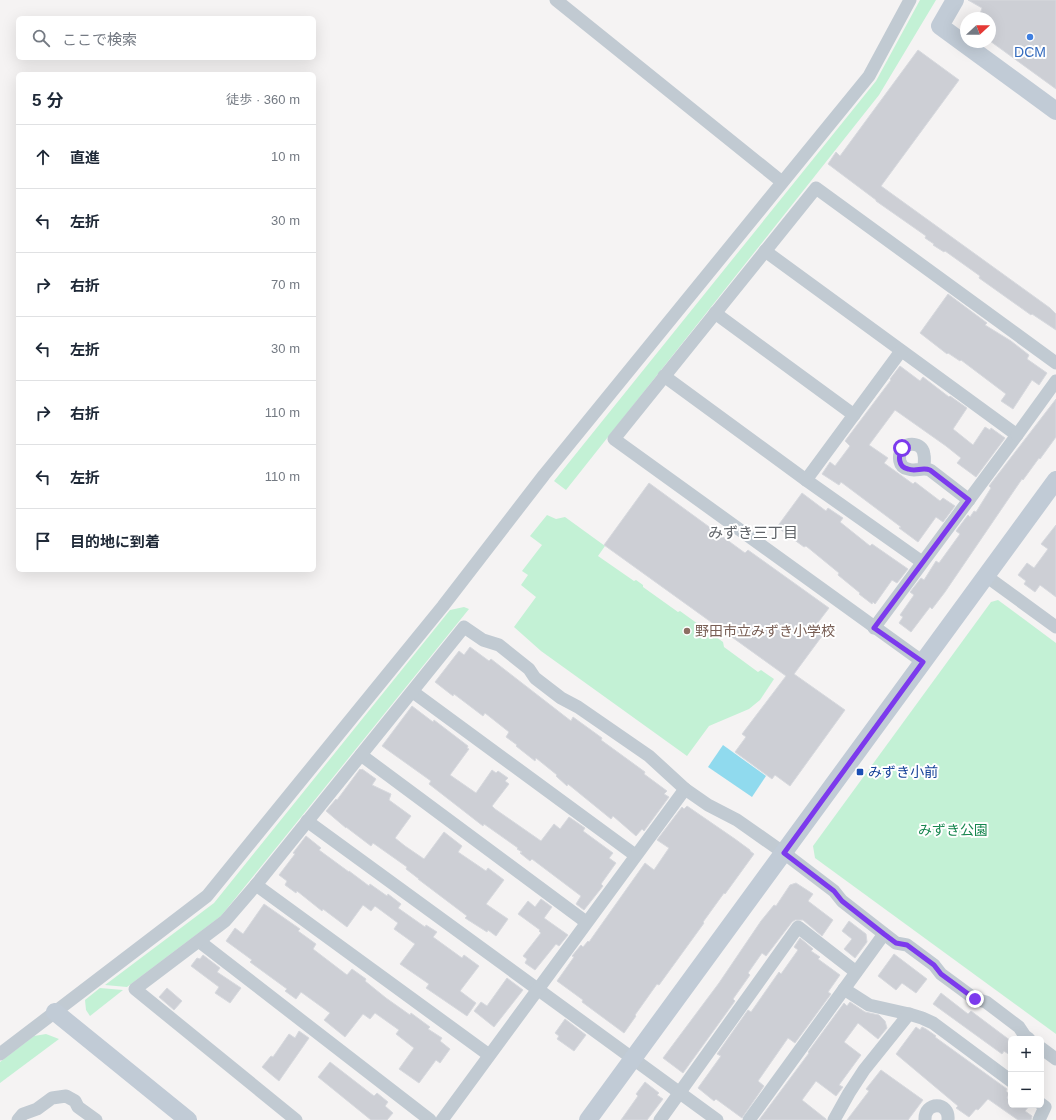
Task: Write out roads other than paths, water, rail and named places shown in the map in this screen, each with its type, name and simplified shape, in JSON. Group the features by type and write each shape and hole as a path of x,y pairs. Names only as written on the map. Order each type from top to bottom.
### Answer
{"street":[{"path":"556,0 782,182"},
{"path":"0,1054 207,896 443,606 544,475 869,76 910,0"},
{"path":"955,0 940,26 1056,111"},
{"path":"923,662 614,439 816,188 1056,363"},
{"path":"765,251 1017,435"},
{"path":"715,313 854,415"},
{"path":"806,480 901,350"},
{"path":"664,376 806,480 922,562"},
{"path":"874,628 1056,381"},
{"path":"924,468 930,470 969,500"},
{"path":"588,1120 1056,480"},
{"path":"986,576 1056,627"},
{"path":"296,1120 135,990 200,942 225,921 256,885 464,627 483,640 499,645 529,669 535,678 561,698 578,707 649,756 684,789 708,805 737,820 784,853 834,891 842,901 896,943 907,945 934,965 941,974 975,999 986,1002 1019,1026 1025,1036"},
{"path":"412,692 636,855"},
{"path":"361,755 586,922"},
{"path":"442,1120 684,789"},
{"path":"308,820 717,1120"},
{"path":"256,885 489,1055"},
{"path":"660,1120 798,928 856,972"},
{"path":"749,1120 884,934"},
{"path":"200,942 430,1120"},
{"path":"844,989 869,1005 909,1014 933,1023 1008,1080"},
{"path":"55,1012 178,1117"},
{"path":"834,1120 864,1070 909,1014"},
{"path":"1044,1050 1056,1059"},
{"path":"18,1120 23,1114 37,1109 52,1098 66,1096 75,1101 78,1106 96,1120"},
{"path":"925,1120 926,1112 931,1107 935,1106 945,1109 948,1113 948,1120"},
{"path":"1039,1120 1044,1106"}],"water":[{"path":"723,745 766,776 752,797 708,767"}],"place":[{"name":"DCM","path":"1030,37"},
{"name":"野田市立みずき小学校","path":"687,631"},
{"name":"みずき小前","path":"860,772"}],"district":[{"name":"みずき三丁目","path":"753,533"}],"park label":[{"name":"みずき公園","path":"953,830"}]}
